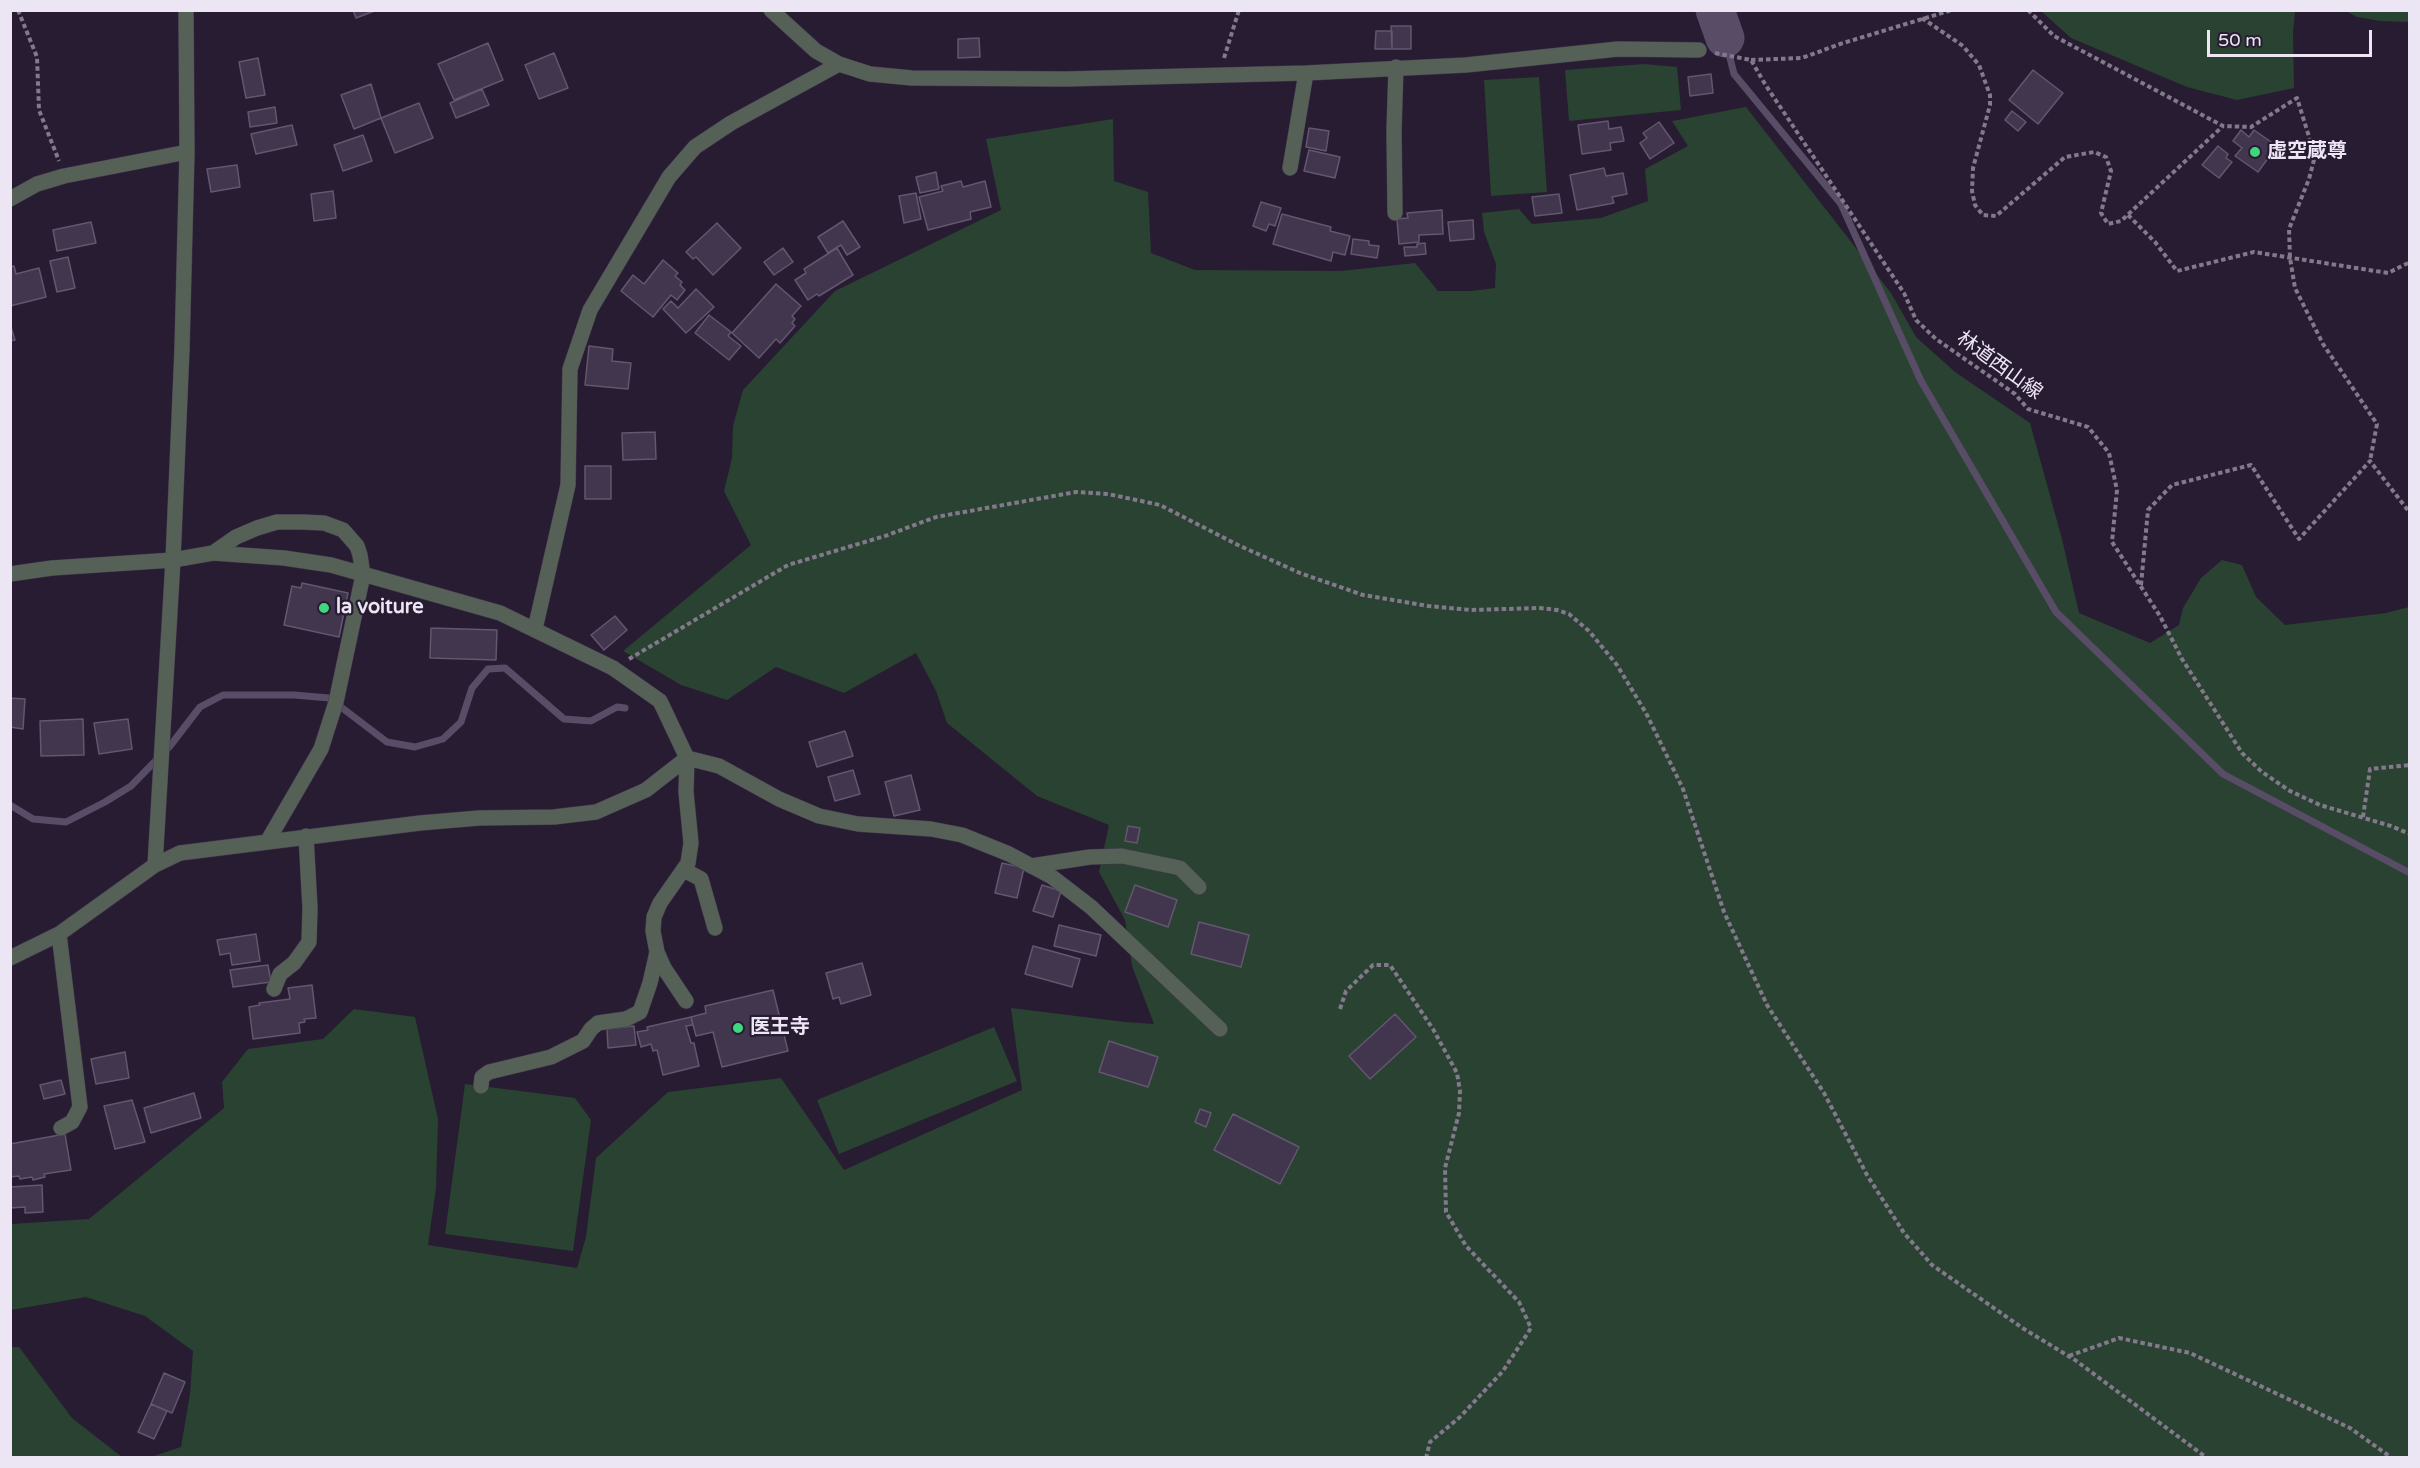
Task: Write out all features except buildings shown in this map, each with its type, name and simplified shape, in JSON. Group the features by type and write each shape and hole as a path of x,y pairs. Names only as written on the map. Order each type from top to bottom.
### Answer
{"street":[{"path":"155,865 173,560 187,152 186,10"},
{"path":"771,10 816,51 839,64 870,74 912,78 1066,79 1306,73 1466,65 1618,49 1700,50"},
{"path":"535,629 568,485 570,369 590,310 669,177 695,147 731,123 839,64"},
{"path":"1395,213 1396,67"},
{"path":"1290,168 1306,73"},
{"path":"10,199 37,184 64,176 187,152"},
{"path":"213,554 236,537 277,522 324,523 343,530 357,546 363,575 336,702 321,749 267,842"},
{"path":"10,574 52,568 173,560 213,554 273,557 332,565 500,613 613,668 660,701 687,758 686,792 691,843 688,863 660,903 654,917 657,952 640,1012 626,1019 598,1023 583,1041 551,1058 489,1072 482,1077 481,1086"},
{"path":"10,958 58,934 155,865 180,853 432,822 479,818 554,817 596,812 646,790 687,758"},
{"path":"687,758 719,766 779,799 819,816 858,824 930,828 962,835 1009,854 1052,877 1091,908 1220,1029"},
{"path":"274,989 280,974 294,963 309,942 310,908 306,836"},
{"path":"1031,866 1090,857 1122,856 1180,868 1199,887"},
{"path":"684,870 701,879 715,928"},
{"path":"58,934 80,1107 72,1122 61,1128"},
{"path":"657,952 664,968 687,1001"}],"path":[{"path":"18,10 37,57 39,110 64,176"},
{"path":"1218,75 1239,10"},
{"path":"1700,50 1751,60 1803,58 1952,10"},
{"path":"2028,10 2054,36 2223,126 2251,127 2296,98 2315,156 2309,179 2289,229 2290,258 2295,288 2323,344 2377,424 2370,461 2299,539 2251,465 2172,485 2148,510 2141,588"},
{"path":"1922,18 1963,46 1979,65 1990,95 1990,105 1974,168 1972,191 1975,205 1983,215 1996,216 2065,157 2094,152 2106,157 2111,171 2101,213 2108,224 2121,221 2223,126"},
{"name":"林道西山線","path":"1751,60 1904,293 1916,320 1936,339 2014,394 2028,409 2088,428 2109,453 2117,490 2112,542 2160,616 2182,659 2242,753 2262,772 2290,791 2320,805 2363,817 2409,834"},
{"path":"2128,215 2155,242 2177,271 2253,252 2388,273 2409,262"},
{"path":"2370,461 2409,513"},
{"path":"613,668 788,565 885,536 936,517 1076,492 1108,494 1160,505 1196,525 1300,573 1363,595 1428,606 1471,610 1540,608 1569,614 1589,631 1617,665 1646,713 1683,789 1724,912 1767,1005 1824,1093 1867,1175 1904,1233 1932,1265 2024,1329 2068,1356 2207,1458"},
{"path":"2363,817 2370,769 2409,765"},
{"path":"1340,1009 1346,991 1373,965 1390,965 1432,1029 1457,1073 1460,1091 1459,1113 1445,1168 1446,1212 1466,1246 1519,1302 1531,1328 1503,1371 1460,1418 1430,1442 1426,1458"},
{"path":"2068,1356 2119,1338 2190,1353 2350,1428 2391,1458"}],"green space":[{"path":"2041,11 2299,11 2295,12 2293,32 2294,88 2237,100 2187,87 2071,38"},
{"path":"2346,11 2409,11 2409,22 2357,17"},
{"path":"1644,64 1677,67 1681,110 1569,121 1565,70"},
{"path":"1539,77 1547,192 1491,196 1484,80"},
{"path":"1746,107 1891,293 1916,337 1955,372 2030,423 2062,539 2079,613 2150,643 2179,625 2183,608 2201,578 2222,560 2242,565 2256,597 2285,625 2386,613 2409,607 2409,1457 151,1457 181,1447 190,1394 193,1351 145,1316 86,1297 11,1310 11,1224 89,1219 224,1108 222,1082 248,1049 323,1039 354,1009 415,1017 438,1119 436,1188 428,1245 577,1268 586,1237 596,1158 668,1092 781,1078 844,1170 1022,1090 1011,1008 1154,1024 1132,966 1125,920 1099,872 1109,825 1037,796 947,723 936,691 916,653 844,693 776,667 727,700 681,685 623,651 751,545 724,491 732,458 733,426 743,390 835,291 1001,210 986,139 1113,119 1114,181 1148,192 1151,253 1195,270 1341,271 1415,263 1438,291 1471,291 1495,288 1496,264 1484,232 1482,213 1519,209 1532,224 1601,218 1648,201 1645,169 1688,146 1672,121"},
{"path":"994,1027 1017,1081 839,1154 817,1100"},
{"path":"465,1084 575,1098 591,1120 573,1251 445,1234"},
{"path":"11,1347 19,1347 72,1418 122,1457 11,1457"}],"waterway":[{"path":"1715,10 1725,38"},
{"path":"1725,38 1734,74 1841,204 1921,381 2056,612 2223,774 2410,873"},
{"path":"10,805 33,819 66,822 105,802 131,786 170,746 200,707 223,695 294,695 329,698 387,742 415,747 443,739 461,722 472,688 488,669 505,668 564,719 591,721 617,707 625,708"}],"place":[{"name":"虚空蔵尊","path":"2255,152"},
{"name":"la voiture","path":"324,608"},
{"name":"医王寺","path":"738,1028"}]}
